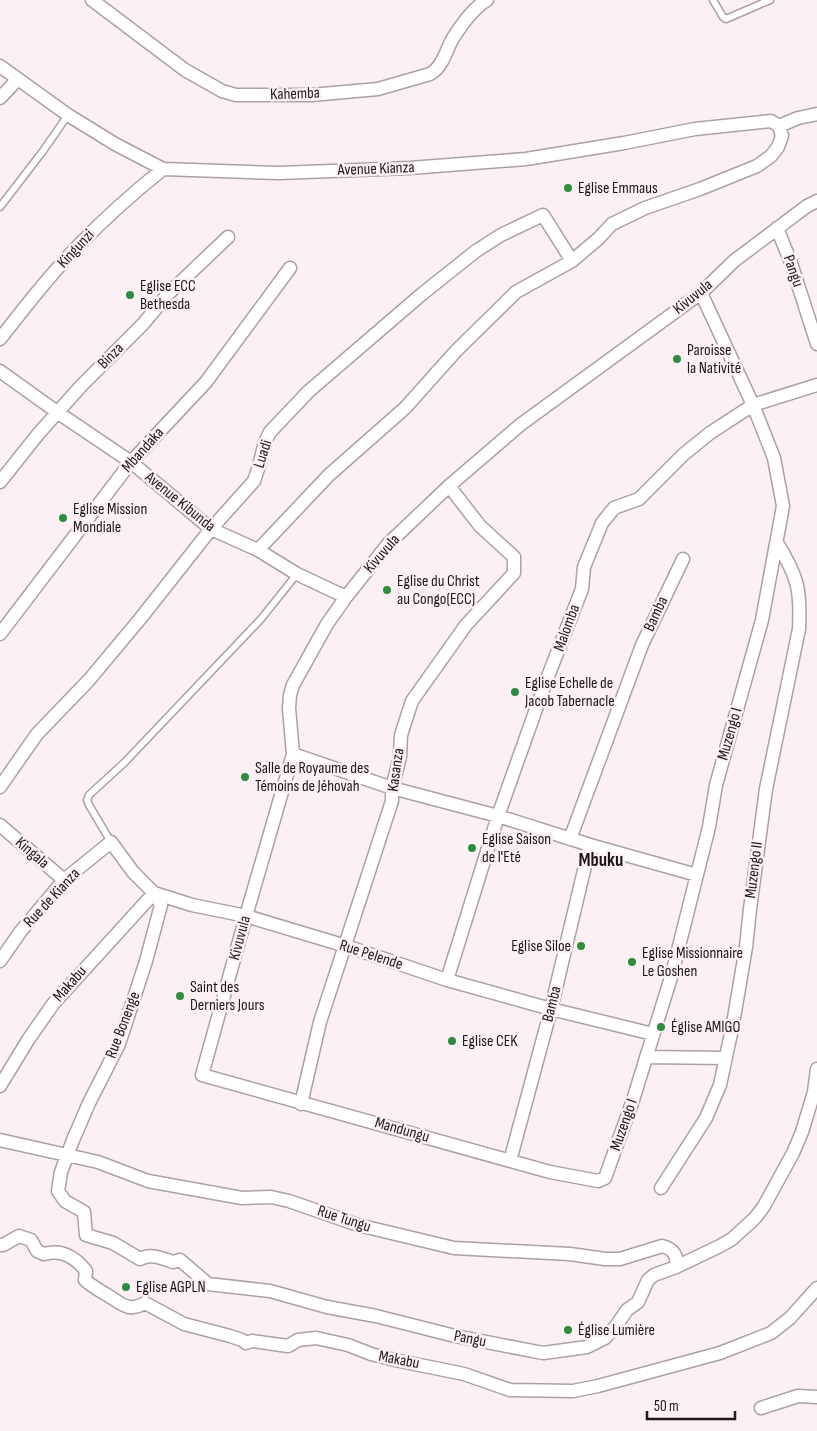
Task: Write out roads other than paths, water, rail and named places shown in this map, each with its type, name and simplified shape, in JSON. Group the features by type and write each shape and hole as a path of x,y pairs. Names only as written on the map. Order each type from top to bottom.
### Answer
{"street":[{"name":"Kahemba","path":"92,0 185,70 222,91 236,95 251,96 311,95 378,89 430,74 440,66 453,38 474,10 487,0"},
{"name":"Avenue Kianza","path":"0,66 68,115 115,144 163,169 279,173 410,168 526,158 624,143 695,129 771,121 779,126 798,118 817,114"},
{"path":"0,98 17,80"},
{"path":"258,550 329,475 405,408 456,350 516,292 572,261 612,224 645,208 700,189 757,166 771,156 778,147 782,136 779,126"},
{"name":"Kingunzi","path":"0,339 78,246 122,203 163,169"},
{"name":"Kivuvula","path":"202,1075 293,754 289,708 290,695 293,685 327,624 346,597 389,544 449,486 520,426 701,293 734,261 807,206 817,201"},
{"name":"Luadi","path":"0,787 37,734 89,680 211,530 254,481 265,442 270,432 309,390 365,341 476,251 501,235 543,215 572,261"},
{"name":"Pangu","path":"777,228 791,263 817,344"},
{"name":"Binza","path":"0,482 57,412 143,324 168,294 228,237"},
{"name":"Mbandaka","path":"0,634 131,462 206,382 290,268"},
{"name":"Muzengo I","path":"603,1180 630,1109 672,974 709,826 716,785 762,620 783,506 774,458 753,406 701,293"},
{"name":"Avenue Kibunda","path":"0,371 131,462 211,530 258,550 297,574 346,597"},
{"name":"Malomba","path":"446,980 498,816 545,684 582,588 584,567 602,523 614,508 639,499 684,454 710,433 753,406 817,385"},
{"name":"Kasanza","path":"301,1104 320,1022 392,801 392,788 400,757 401,735 412,700 466,625 514,573 515,569 514,557 480,526 449,486"},
{"name":"Muzengo II","path":"660,1188 706,1118 720,1085 726,1058 746,947 766,789 799,630 800,608 798,588 793,571 777,543"},
{"name":"Bamba","path":"570,839 642,645 682,559"},
{"path":"293,754 392,788 498,816 590,845 697,875"},
{"name":"Kingala","path":"0,825 64,880"},
{"name":"Rue de Kianza","path":"0,961 21,931 64,880 111,842"},
{"name":"Rue Pelende","path":"111,842 133,872 154,893 192,905 246,916 346,946 446,980 551,1009 653,1034"},
{"name":"Bamba","path":"510,1161 551,1009 590,845"},
{"name":"Makabu","path":"0,1086 53,1004 154,893"},
{"name":"Rue Bonenge","path":"68,1155 89,1103 118,1046 128,1017 161,905 154,893"},
{"path":"646,1057 726,1058"},
{"name":"Pangu","path":"68,1155 61,1172 58,1191 65,1201 84,1212 86,1235 113,1242 140,1259 145,1256 160,1257 173,1262 180,1260 208,1284 270,1291 326,1307 386,1318 455,1336 543,1353 587,1347 605,1338 627,1310 638,1302 648,1280 654,1275 676,1267 732,1239 755,1218 782,1175 802,1132 814,1092 817,1069"},
{"name":"Mandungu","path":"202,1075 550,1172 598,1181 603,1180"},
{"name":"Rue Tungu","path":"0,1140 98,1162 148,1181 242,1198 271,1197 289,1201 358,1225 454,1248 570,1254 620,1259 662,1246 676,1254 678,1260 676,1267"},
{"name":"Makabu","path":"0,1245 19,1236 31,1240 37,1251 44,1254 60,1252 71,1256 86,1271 85,1280 95,1289 124,1306 137,1308 145,1303 184,1324 230,1336 246,1343 252,1341 288,1346 298,1340 316,1338 348,1345 371,1354 395,1360 464,1374 510,1390 573,1391 720,1353 771,1333 790,1318 817,1288"},
{"path":"761,1408 798,1396 817,1397"}],"lane":[{"path":"713,0 723,17 726,18 770,0"},
{"path":"0,207 68,115"},
{"path":"111,842 89,805 89,795 124,763 262,619 297,574"}],"place":[{"name":"Eglise Emmaus","path":"568,188"},
{"name":"Eglise ECC Bethesda","path":"130,295"},
{"name":"Paroisse la Nativité","path":"677,359"},
{"name":"Eglise Mission Mondiale","path":"63,518"},
{"name":"Eglise du Christ au Congo(ECC)","path":"387,590"},
{"name":"Eglise Echelle de Jacob Tabernacle","path":"515,692"},
{"name":"Salle de Royaume des Témoins de Jéhovah","path":"245,777"},
{"name":"Eglise Saison de l'Eté","path":"472,848"},
{"name":"Eglise Siloe","path":"581,946"},
{"name":"Eglise Missionnaire Le Goshen","path":"632,962"},
{"name":"Saint des Derniers Jours","path":"180,996"},
{"name":"Église AMIGO","path":"661,1027"},
{"name":"Eglise CEK","path":"452,1041"},
{"name":"Eglise AGPLN","path":"126,1287"},
{"name":"Église Lumière","path":"568,1330"}],"district":[{"name":"Mbuku","path":"601,860"}]}
